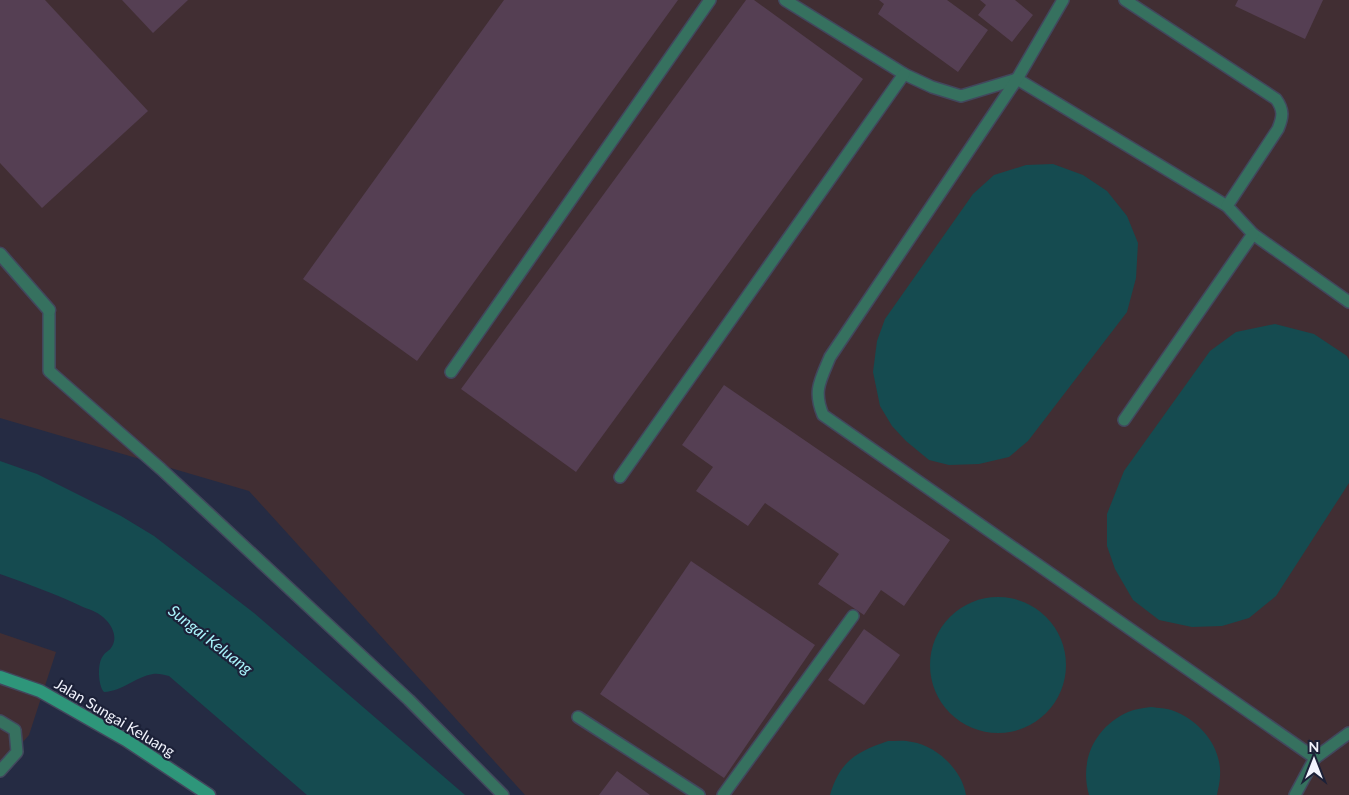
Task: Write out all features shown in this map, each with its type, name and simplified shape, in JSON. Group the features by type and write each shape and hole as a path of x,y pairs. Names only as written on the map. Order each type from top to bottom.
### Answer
{"street":[{"path":"0,254 49,310"},
{"name":"Jalan Sungai Keluang","path":"0,676 40,691 126,740 209,795"}],"lane":[{"path":"451,372 710,0"},
{"path":"785,0 904,74 932,87 961,96 1017,80 1227,206 1253,234 1349,302"},
{"path":"1063,0 1017,80 830,357 819,385 818,401 823,415 1316,758"},
{"path":"1125,0 1276,99 1282,108 1282,117 1278,129 1227,206"},
{"path":"620,477 904,74"},
{"path":"1124,420 1253,234"},
{"path":"49,310 49,371 160,469 409,700 503,795"},
{"path":"723,795 853,616"},
{"path":"578,717 700,795"},
{"path":"0,721 14,730 17,752 0,771"},
{"path":"1295,795 1316,758 1349,733"}],"shaded area":[{"path":"0,0 1349,0 1349,795 525,795 249,491 0,418"},
{"path":"0,633 56,652 29,735 0,768"}],"water":[{"path":"1053,164 1083,175 1107,191 1127,216 1138,243 1136,278 1127,312 1028,441 1009,457 979,464 949,465 929,460 906,441 892,426 880,406 873,372 877,341 885,319 973,194 994,175 1026,165"},
{"path":"1275,324 1314,334 1347,356 1349,360 1349,483 1276,596 1249,618 1222,626 1192,627 1159,620 1133,600 1115,569 1107,546 1107,514 1124,471 1210,351 1236,332"},
{"name":"Sungai Keluang","path":"0,461 37,474 121,516 154,536 254,613 465,795 307,795 169,676 153,674 117,689 104,692 99,680 99,669 101,659 111,648 114,641 114,633 109,623 101,615 52,593 0,574"},
{"path":"998,597 1024,602 1036,608 1046,617 1055,627 1061,639 1066,665 1061,691 1055,703 1046,713 1036,722 1024,728 998,733 972,728 960,722 950,713 941,703 935,691 930,665 935,639 941,627 950,617 960,608 972,602"},
{"path":"1151,707 1168,709 1184,715 1208,736 1220,765 1217,795 1089,795 1086,782 1088,757 1092,746 1099,736 1116,718 1137,709"},
{"path":"888,741 921,744 939,754 954,768 964,786 966,795 830,795 839,774 851,759 867,749"}],"building":[{"path":"0,0 45,0 148,111 42,208 0,163"},
{"path":"122,0 188,0 153,33"},
{"path":"504,0 678,0 417,361 303,279"},
{"path":"746,0 754,0 863,79 576,472 461,389"},
{"path":"879,0 947,0 988,30 958,72 878,14 884,4"},
{"path":"980,0 1015,0 1033,15 1012,42 978,15 986,5"},
{"path":"1238,0 1323,0 1305,39 1235,6"},
{"path":"724,385 950,540 904,606 881,590 864,615 818,584 839,554 765,503 748,526 696,491 713,467 682,445"},
{"path":"691,561 815,645 724,778 600,694"},
{"path":"864,629 900,655 864,705 828,680"},
{"path":"617,771 650,795 599,795"}]}
